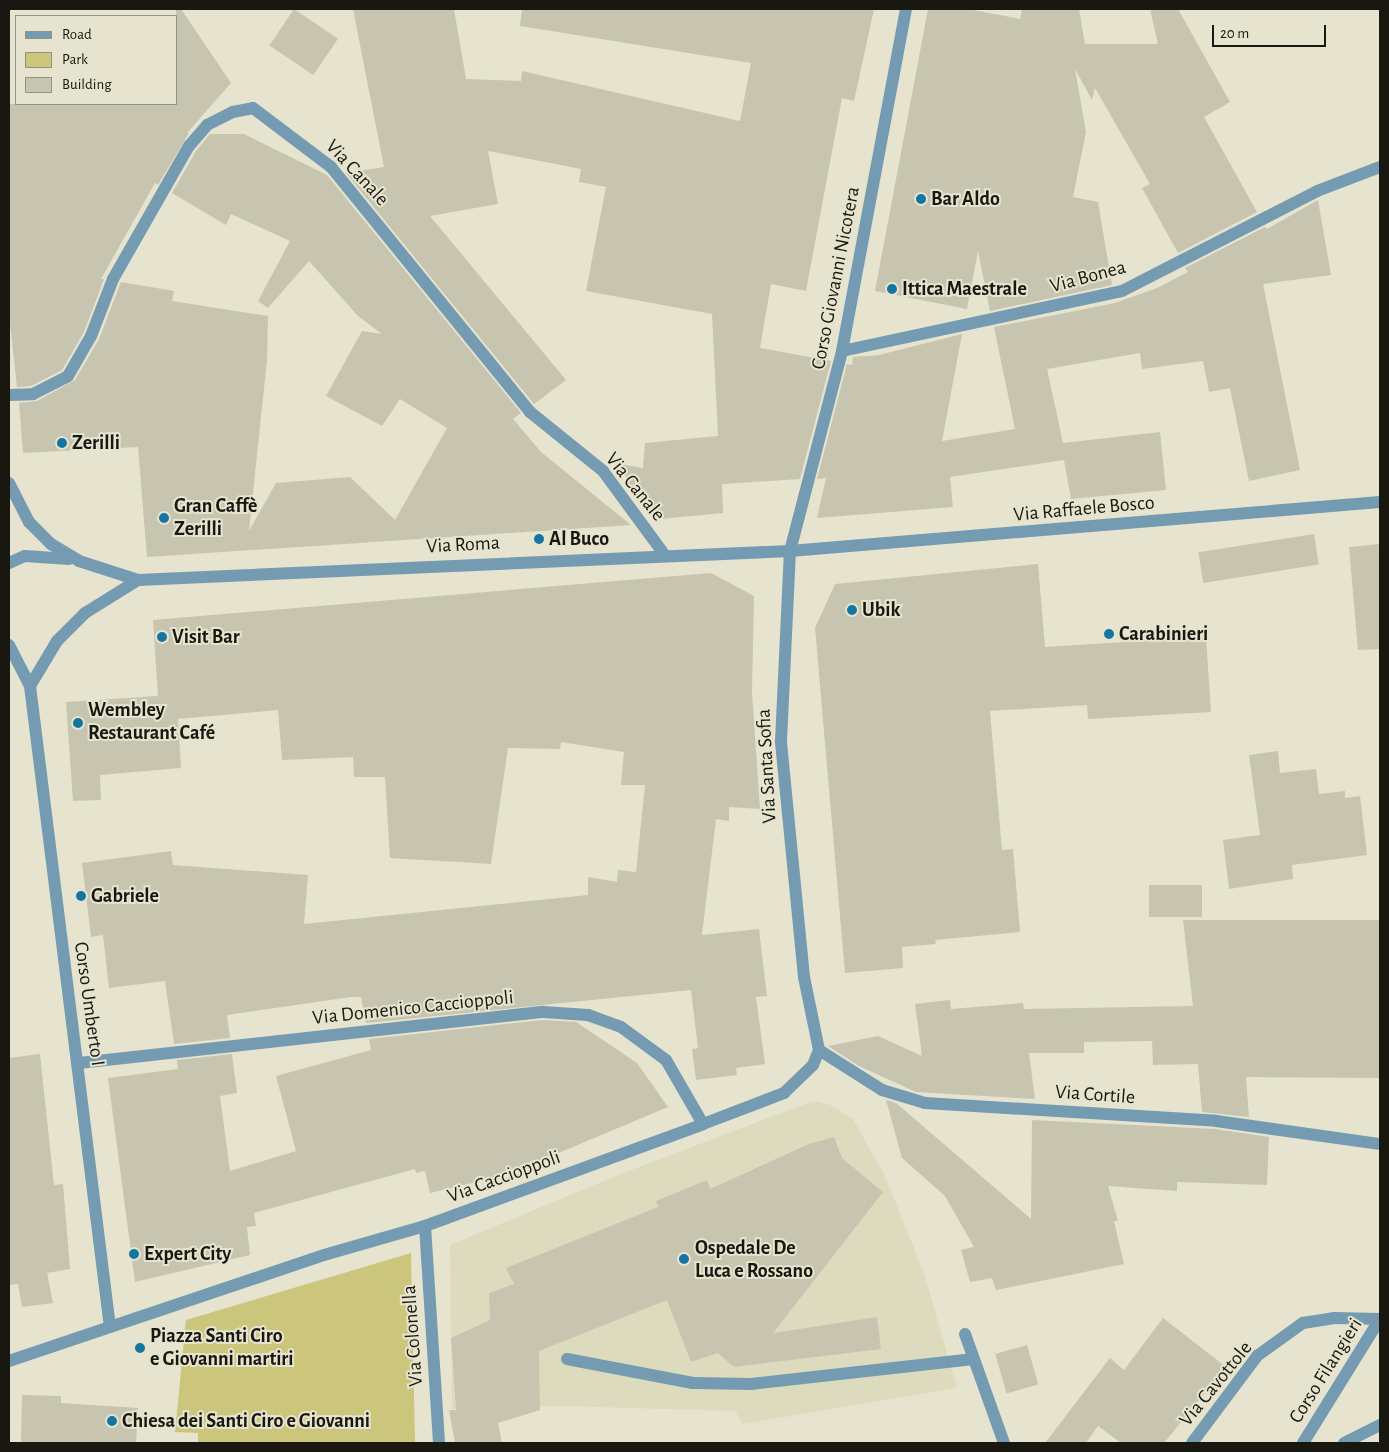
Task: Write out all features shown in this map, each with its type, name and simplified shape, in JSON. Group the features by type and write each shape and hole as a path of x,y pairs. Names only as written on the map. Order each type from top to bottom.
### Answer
{"street":[{"name":"Corso Giovanni Nicotera","path":"790,551 842,351 906,9"},
{"name":"Via Canale","path":"9,395 33,394 68,376 90,336 113,279 189,146 206,125 233,112 253,108 332,167 530,412 603,471 664,554"},
{"name":"Via Bonea","path":"842,351 1122,291 1317,191 1380,167"},
{"path":"9,483 29,522 51,544 79,561"},
{"name":"Via Raffaele Bosco","path":"790,551 1380,502"},
{"name":"Via Roma","path":"138,580 664,554 790,551"},
{"name":"Via Santa Sofia","path":"790,551 781,741 804,978 819,1050"},
{"path":"9,563 26,556 79,561 138,580"},
{"path":"30,686 57,641 85,613 138,580"},
{"name":"Corso Umberto I","path":"9,645 30,686 79,1063 110,1327"},
{"name":"Via Domenico Caccioppoli","path":"79,1063 544,1012 588,1015 621,1027 666,1060 703,1124"},
{"name":"Via Caccioppoli","path":"9,1361 324,1255 425,1226 784,1093 812,1065 819,1050"},
{"name":"Via Cortile","path":"819,1050 882,1090 925,1103 1216,1121 1380,1144"},
{"name":"Via Colonella","path":"425,1226 439,1443"},
{"name":"Via Cavottole","path":"1192,1443 1257,1356 1303,1324 1335,1318 1380,1319"},
{"name":"Corso Filangieri","path":"1303,1443 1380,1319"},
{"path":"966,1334 1004,1443"},
{"path":"567,1359 693,1383 751,1384 974,1359"},
{"path":"1344,1443 1380,1425"}],"shaded area":[{"name":"Ospedale De Luca e Rossano","path":"813,1101 831,1105 853,1119 885,1176 924,1273 957,1388 743,1424 735,1411 559,1406 452,1409 450,1245 618,1175"}],"green space":[{"path":"411,1253 415,1443 198,1443 198,1433 175,1432 186,1320"}],"building":[{"path":"176,9 181,9 231,83 187,133 189,133 158,185 155,183 101,279 104,279 84,332 62,370 31,386 17,387 9,314 9,104 178,105 178,15 176,15"},
{"path":"294,9 338,39 313,75 269,45"},
{"path":"353,9 454,9 466,79 521,81 522,71 740,121 751,63 520,26 522,9 874,9 854,101 842,98 806,291 771,284 760,348 831,361 800,479 722,484 723,513 660,519 633,493 620,464 643,468 645,443 718,436 712,314 586,291 606,187 579,182 581,169 488,151 498,204 430,216 566,380 534,404 346,173 384,167"},
{"path":"928,9 968,9 1020,19 1022,9 1079,9 1085,44 1158,44 1150,9 1178,9 1230,102 1204,117 1257,212 1178,253 1142,188 1150,184 1095,88 1092,100 1075,69 1086,132 1073,197 1098,202 1112,285 990,311 978,251 967,309 875,291"},
{"path":"210,134 244,134 327,175 521,413 513,419 541,452 631,525 147,557 138,447 23,453 19,403 37,401 75,380 99,339 121,282 174,291 172,301 268,316 267,360 249,531 276,483 350,477 395,520 447,428 400,399 382,426 326,396 362,331 382,334 358,316 309,261 268,308 258,301 290,241 231,214 226,225 172,193 196,151"},
{"path":"1318,200 1331,275 1263,284 1300,470 1249,481 1230,388 1209,392 1203,361 1142,369 1140,353 1047,369 1063,443 1160,432 1166,490 1071,499 1064,460 950,477 953,507 817,518 826,478 817,479 847,364 852,365 853,357 879,355 962,334 942,441 1015,429 994,327 1115,303 1157,288 1188,272 1185,268 1265,227 1267,229"},
{"path":"1314,534 1319,565 1203,583 1198,552"},
{"path":"1380,544 1380,649 1358,650 1349,547"},
{"path":"1038,564 1045,647 1206,637 1211,712 1088,719 1087,705 990,711 1002,850 1013,849 1020,932 935,940 936,944 902,947 903,968 845,973 815,628 835,584"},
{"path":"711,573 754,596 752,692 760,809 729,807 729,821 716,819 702,935 759,929 767,996 756,997 765,1064 736,1068 737,1075 696,1080 692,1049 698,1048 691,990 366,1023 361,997 351,997 227,1015 230,1038 174,1044 165,981 109,988 103,935 91,937 82,863 171,851 173,865 308,875 304,924 588,895 588,877 617,882 618,870 636,872 645,785 621,785 624,752 561,742 560,749 508,748 491,864 390,858 385,777 354,777 353,757 282,760 278,710 178,719 181,768 100,775 101,800 73,801 66,702 158,696 153,620"},
{"path":"1278,751 1280,773 1316,769 1319,794 1345,791 1345,798 1360,796 1367,855 1292,865 1293,879 1229,889 1223,840 1260,835 1249,755"},
{"path":"1149,885 1202,885 1202,917 1149,917"},
{"path":"1183,920 1380,920 1380,1078 1246,1077 1249,1117 1202,1112 1198,1064 1153,1065 1152,1041 1084,1042 1084,1053 1029,1053 1035,1099 916,1092 859,1066 828,1046 878,1036 922,1056 915,1004 950,1000 951,1009 1023,1003 1024,1009 1193,1006"},
{"path":"543,1020 576,1022 637,1063 668,1107 506,1175 430,1193 425,1171 416,1173 415,1169 254,1213 256,1226 247,1227 250,1255 135,1282 108,1078 178,1069 177,1060 232,1054 237,1093 220,1096 230,1171 296,1151 276,1076 371,1050 369,1039"},
{"path":"40,1054 54,1185 63,1184 70,1269 47,1273 53,1303 22,1307 18,1284 9,1285 9,1058"},
{"path":"886,1100 896,1103 1031,1219 1032,1120 1215,1129 1269,1137 1267,1185 1177,1182 1177,1191 1108,1186 1118,1221 1114,1221 1124,1264 996,1290 992,1278 970,1282 961,1250 974,1247 945,1196 902,1158"},
{"path":"834,1137 842,1158 883,1192 773,1333 877,1317 881,1349 734,1367 718,1353 691,1362 667,1300 539,1351 540,1410 498,1423 502,1443 455,1443 449,1410 456,1410 451,1338 490,1320 489,1293 514,1284 506,1268 658,1207 656,1201 707,1180 710,1189 809,1144"},
{"path":"1163,1318 1226,1367 1164,1443 1121,1443 1098,1426 1086,1443 1045,1443 1110,1358 1124,1370"},
{"path":"1027,1345 1038,1384 1007,1394 995,1354"},
{"name":"Chiesa dei Santi Ciro e Giovanni","path":"22,1395 61,1396 61,1403 138,1408 136,1443 21,1443"}],"place":[{"name":"Bar Aldo","path":"921,199"},
{"name":"Ittica Maestrale","path":"892,289"},
{"name":"Zerilli","path":"62,443"},
{"name":"Gran Caffè Zerilli","path":"164,518"},
{"name":"Al Buco","path":"539,539"},
{"name":"Ubik","path":"852,610"},
{"name":"Carabinieri","path":"1109,634"},
{"name":"Visit Bar","path":"162,637"},
{"name":"Wembley Restaurant Café","path":"78,723"},
{"name":"Gabriele","path":"81,896"},
{"name":"Expert City","path":"134,1254"},
{"name":"Ospedale De Luca e Rossano","path":"684,1259"},
{"name":"Piazza Santi Ciro e Giovanni martiri","path":"140,1348"},
{"name":"Chiesa dei Santi Ciro e Giovanni","path":"112,1421"}]}
